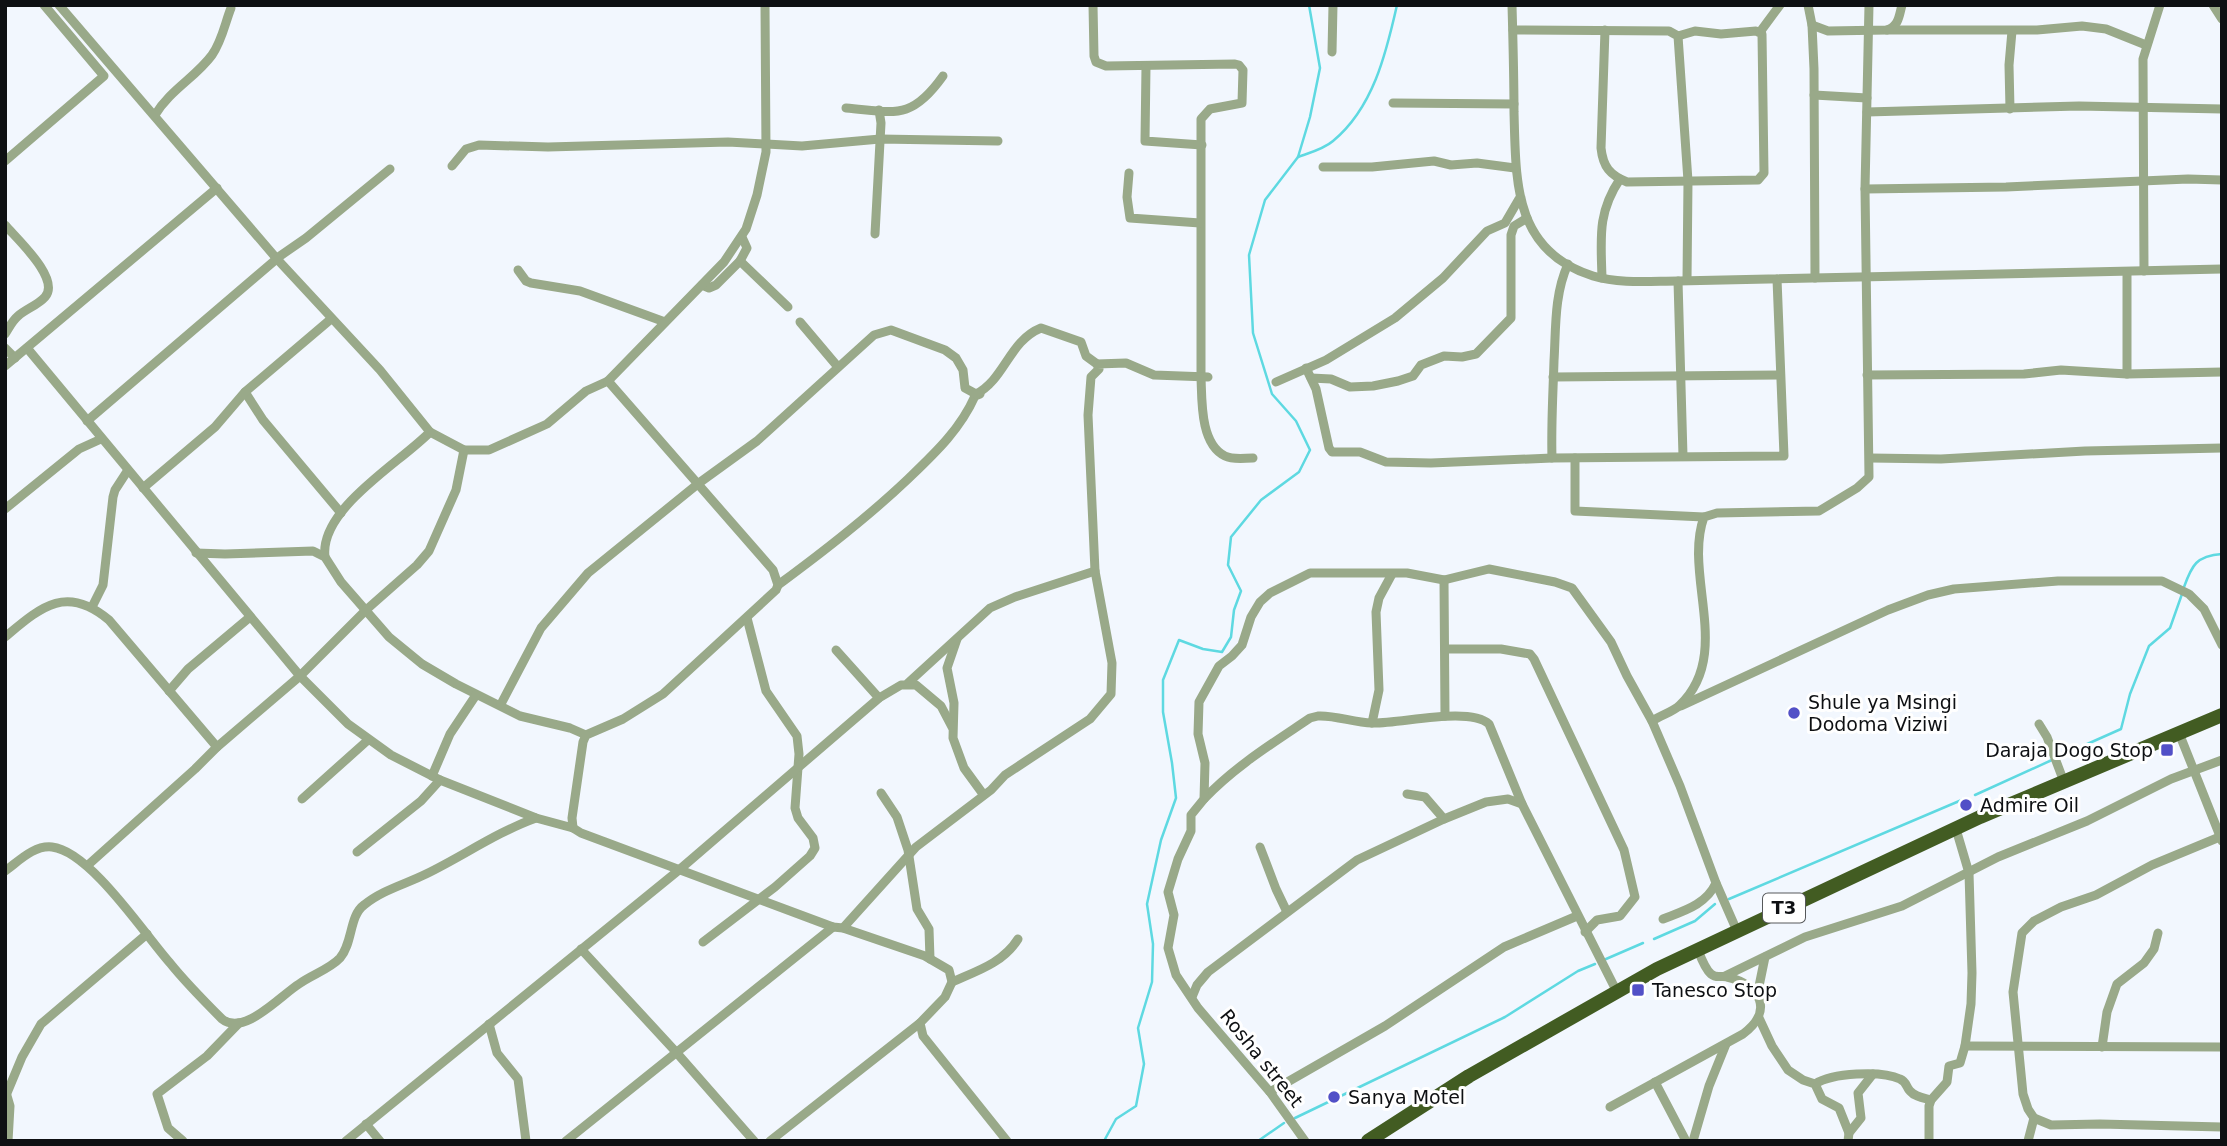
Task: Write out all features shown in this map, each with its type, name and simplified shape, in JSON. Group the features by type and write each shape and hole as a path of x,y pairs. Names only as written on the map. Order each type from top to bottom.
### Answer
{"highway":[{"name":"T3","path":"1367,1141 1469,1076 1617,992 1698,950 1956,829 2062,776 2222,715"}],"street":[{"path":"5,161 104,76 44,5"},
{"path":"59,5 277,259 380,370 430,432 464,450 489,450 539,428 586,391 608,381 724,262 742,237 757,195 766,144 765,5"},
{"path":"1093,5 1096,62 1106,66 1235,64 1243,70 1242,103 1210,109 1201,119 1200,223 1205,377 1203,418 1216,450 1226,457 1253,458"},
{"path":"1332,52 1333,5"},
{"path":"1512,5 1515,168 1519,199 1544,246 1578,270 1602,278 1683,281 2222,269"},
{"path":"1760,32 1780,5"},
{"path":"1808,5 1812,25 1814,95 1815,278"},
{"path":"1575,458 1575,511 1704,517 1717,513 1819,511 1864,483 1869,477 1865,189 1869,5"},
{"path":"1887,30 1897,23 1902,5"},
{"path":"2144,271 2143,59 2160,5"},
{"path":"2213,5 2222,19"},
{"path":"155,115 167,98 212,55 218,46 231,8"},
{"path":"1812,25 1828,31 2012,31 2095,27 2146,45"},
{"path":"1513,30 1669,31 1678,36 1695,31 1721,34 1760,32"},
{"path":"1605,30 1602,159 1609,172 1627,182 1751,181 1762,177 1765,173 1763,36 1760,32"},
{"path":"2010,109 2009,65 2012,31"},
{"path":"1678,36 1688,181 1681,375 1683,456"},
{"path":"1146,66 1145,141 1202,145"},
{"path":"846,108 896,112 911,108 931,93 943,76"},
{"path":"1814,95 1867,98"},
{"path":"1393,103 1514,104"},
{"path":"1867,112 2079,106 2222,108"},
{"path":"875,234 881,117 879,110"},
{"path":"452,166 466,149 479,145 548,147 728,142 802,146 880,139 998,141"},
{"path":"1323,167 1434,161 1451,165 1477,163 1515,168"},
{"path":"87,421 277,259 390,169"},
{"path":"1129,173 1127,197 1130,218 1200,223"},
{"path":"1602,278 1601,230 1606,203 1620,179"},
{"path":"1865,189 2222,180"},
{"path":"5,366 217,188"},
{"path":"1276,382 1326,360 1405,310 1443,278 1487,231 1505,223 1519,199"},
{"path":"1311,378 1331,379 1348,387 1373,386 1413,376 1421,365 1444,356 1475,354 1511,318 1511,235 1514,226 1527,218"},
{"path":"5,225 39,264 49,281 49,292 44,299 15,318 5,334"},
{"path":"702,285 709,288 716,285 740,261 747,248 742,237"},
{"path":"740,261 788,307"},
{"path":"1552,458 1550,414 1558,292 1568,264"},
{"path":"518,270 526,281 531,283 580,292 666,322"},
{"path":"2127,272 2127,374"},
{"path":"1306,368 1320,403 1332,452 1360,453 1386,461 1431,463 1552,458 1784,456 1777,279"},
{"path":"143,488 215,427 245,393 331,319"},
{"path":"800,322 838,367"},
{"path":"501,704 541,628 588,573 699,483 757,441 874,335 891,330 936,346 956,358 963,370 965,388 976,394 988,388 1023,339 1037,328 1044,327 1081,342 1086,356 1097,364 1126,362 1154,374 1205,377"},
{"path":"573,828 572,818 586,735 623,719 663,694 747,618 778,585 847,533 955,432 975,396 988,390 1022,346 1023,339"},
{"path":"5,348 15,358"},
{"path":"27,348 300,676 340,716 369,740 391,755 436,778 536,818 573,828 679,870 930,959 949,970 953,982"},
{"path":"566,1141 838,928 916,847 995,786 1005,775 1090,719 1111,694 1112,663 1095,571 1088,415 1091,377 1098,369 1097,364"},
{"path":"1867,375 2024,374 2060,370 2127,374 2222,372"},
{"path":"1553,376 1779,374"},
{"path":"608,381 770,566 778,585"},
{"path":"245,393 263,420 341,513"},
{"path":"430,432 341,513 327,534 324,544 326,556 341,582 389,637 422,664 520,716 570,728 586,735"},
{"path":"5,509 79,449 101,439"},
{"path":"1870,458 1941,459 2085,451 2222,448"},
{"path":"88,866 217,747 300,676 366,610 417,565 429,551 456,490 464,450"},
{"path":"92,607 103,585 113,497 128,470"},
{"path":"1680,706 1702,670 1705,619 1698,536 1704,517"},
{"path":"196,553 304,550 326,556"},
{"path":"1204,799 1205,763 1198,734 1197,708 1219,666 1242,645 1251,617 1260,602 1270,593 1310,573 1414,574 1444,580 1489,569 1555,582 1572,588 1611,642 1652,721 1737,931"},
{"path":"346,1141 679,870 879,698 908,683 979,616 1015,597 1095,571"},
{"path":"1372,723 1379,690 1376,612 1379,598 1392,574"},
{"path":"1444,580 1444,716"},
{"path":"1652,721 1809,645 1928,595 1954,589 2001,584 2162,581 2189,594 2204,610 2222,645"},
{"path":"5,637 29,617 51,604 65,600 92,607 108,620 217,747"},
{"path":"169,691 188,669 250,617"},
{"path":"703,942 761,899 810,856 815,848 813,838 796,812 799,754 795,732 766,691 747,618"},
{"path":"957,639 947,668 954,703 952,727 955,745 964,768 984,794"},
{"path":"1445,649 1501,649 1531,654 1534,659 1625,850 1635,897 1620,916 1597,920 1585,932"},
{"path":"836,650 879,698"},
{"path":"908,683 916,685 940,706 952,727"},
{"path":"357,852 411,809 436,778 450,734 476,695"},
{"path":"1204,799 1218,783 1310,718 1328,716 1372,723 1444,716 1479,717 1489,724 1522,804 1617,992"},
{"path":"2039,724 2062,776"},
{"path":"2179,733 2221,838 2152,865 2096,895 2062,907 2034,921 2022,933 2013,992 2023,1094 2034,1118 2052,1125 2222,1127"},
{"path":"302,799 369,740"},
{"path":"1698,950 1710,973 1717,977 1725,976 1805,937 1902,906 1998,857 2087,821 2171,779 2222,760"},
{"path":"881,793 897,817 909,854 917,909 929,929 930,959"},
{"path":"1407,793 1425,797 1444,819"},
{"name":"Rosha street","path":"1204,799 1191,815 1191,831 1178,859 1168,892 1174,915 1168,952 1176,975 1305,1141"},
{"path":"1192,997 1196,985 1208,972 1357,860 1444,819 1499,800 1514,800 1522,804"},
{"path":"5,871 37,849 47,847 68,852 88,866 169,963 222,1019 231,1024 239,1023 272,1007 296,985 340,958 351,936 360,907 373,898 426,874 516,825 536,818"},
{"path":"1929,1141 1928,1105 1947,1082 1949,1066 1960,1063 1965,1046 1972,984 1969,873 1956,829"},
{"path":"1260,846 1287,912"},
{"path":"1663,919 1703,901 1716,883"},
{"path":"1270,1093 1384,1026 1504,947 1577,916"},
{"path":"2102,1047 2110,997 2117,984 2144,963 2154,949 2158,933"},
{"path":"8,1141 10,1106 6,1091 41,1024 147,934"},
{"path":"770,1141 920,1023 945,997 953,982 1000,960 1018,939"},
{"path":"581,949 677,1052 754,1141"},
{"path":"1757,996 1765,957"},
{"path":"1610,1107 1726,1044 1755,1025 1761,1005 1757,996 1750,987 1725,976"},
{"path":"1759,1018 1787,1070 1815,1084 1822,1099 1840,1109 1849,1137"},
{"path":"183,1141 168,1128 157,1094 207,1056 239,1023"},
{"path":"920,1023 923,1036 1007,1141"},
{"path":"489,1024 497,1053 518,1079 526,1141"},
{"path":"1693,1141 1709,1086 1726,1044"},
{"path":"1965,1046 2222,1047"},
{"path":"1815,1084 1825,1078 1873,1073 1899,1079 1905,1082 1913,1094 1930,1100"},
{"path":"1849,1137 1861,1118 1857,1098 1860,1088 1873,1073"},
{"path":"1655,1082 1686,1141"},
{"path":"2028,1141 2034,1118"},
{"path":"366,1124 380,1141"}],"waterway":[{"path":"1104,1141 1116,1119 1136,1106 1144,1064 1138,1028 1152,982 1153,944 1147,904 1161,840 1176,798 1163,712 1163,680 1179,640 1203,649 1222,652 1231,637 1234,610 1241,591 1228,565 1231,537 1261,500 1299,472 1310,450 1296,421 1272,394 1253,333 1249,255 1265,200 1298,157 1310,117 1320,68 1309,5"},
{"path":"1298,157 1329,144 1347,128 1358,113 1376,79 1397,5"},
{"path":"2184,587 2196,563 2206,557 2222,554"},
{"path":"2058,757 2121,729 2130,694 2149,646 2170,628 2182,594"},
{"path":"1975,795 2052,760"},
{"path":"1729,899 1964,799"},
{"path":"1654,939 1695,921 1715,904"},
{"path":"1606,959 1643,943"},
{"path":"1295,1118 1505,1017 1578,971 1595,964"},
{"path":"1258,1141 1284,1123"}],"place":[{"name":"Shule ya Msingi Dodoma Viziwi","path":"1794,713"},
{"name":"Daraja Dogo Stop","path":"2167,750"},
{"name":"Admire Oil","path":"1966,805"},
{"name":"Tanesco Stop","path":"1638,990"},
{"name":"Sanya Motel","path":"1334,1097"}]}
